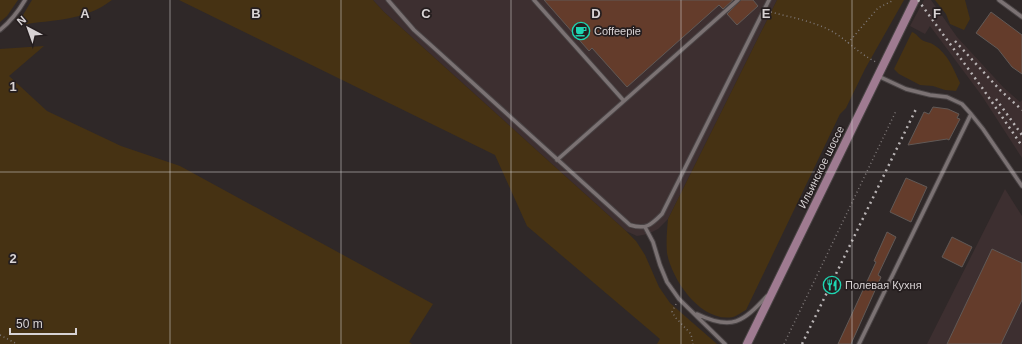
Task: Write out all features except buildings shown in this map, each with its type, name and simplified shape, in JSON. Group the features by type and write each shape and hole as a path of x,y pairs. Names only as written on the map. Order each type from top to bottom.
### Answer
{"main road":[{"name":"Ильинское шоссе","path":"747,344 915,0"}],"lane":[{"path":"0,30 9,23 25,0"},
{"path":"388,0 414,30 630,225 638,228 645,227 662,214 768,0"},
{"path":"534,0 624,101"},
{"path":"557,160 738,0"},
{"path":"999,0 1022,17"},
{"path":"878,76 906,89 947,98 962,104 971,114 1022,186"},
{"path":"860,344 971,114"},
{"path":"645,227 653,242 667,282 679,299 725,344"},
{"path":"694,313 719,323 736,321 745,317 774,289"}],"path":[{"path":"848,43 878,8 894,0"},
{"path":"764,10 824,27 838,35 864,56 883,65"},
{"path":"784,344 896,111"},
{"path":"679,299 672,312 691,334 693,344"},
{"path":"0,335 17,344"}],"shaded area":[{"path":"0,0 18,0 7,16 0,22"},
{"path":"32,0 112,0 101,7 79,16 21,25 19,23 20,20"},
{"path":"179,0 373,0 384,12 636,241 645,255 659,287 670,303 717,344 657,344 660,339 527,226 495,155"},
{"path":"373,0 777,0 668,219 658,229 648,234 637,236 626,231 384,12"},
{"path":"777,0 904,0 865,69 846,108 840,114 746,310 733,317 721,317 699,307 682,287 675,275 667,253 668,219"},
{"path":"924,0 931,0 957,37 1004,88 1020,102 1022,100 1022,158 982,96 930,26 925,34 910,26"},
{"path":"935,0 965,0 970,19 964,30 950,24 946,14"},
{"path":"912,32 922,40 934,45 947,57 960,83 956,91 920,85 899,74 894,69"},
{"path":"44,46 9,76 47,111 121,146 180,166 433,304 409,342 412,344 0,344 0,49"},
{"path":"1005,189 1022,216 1022,344 927,344"}],"railway":[{"path":"918,0 983,89 1022,146"},
{"path":"955,41 1000,90 1022,110"},
{"path":"996,99 1022,135"},
{"path":"802,344 917,107"}],"place":[{"name":"Coffeepie","path":"581,31"},
{"name":"Полевая Кухня","path":"832,285"}]}
